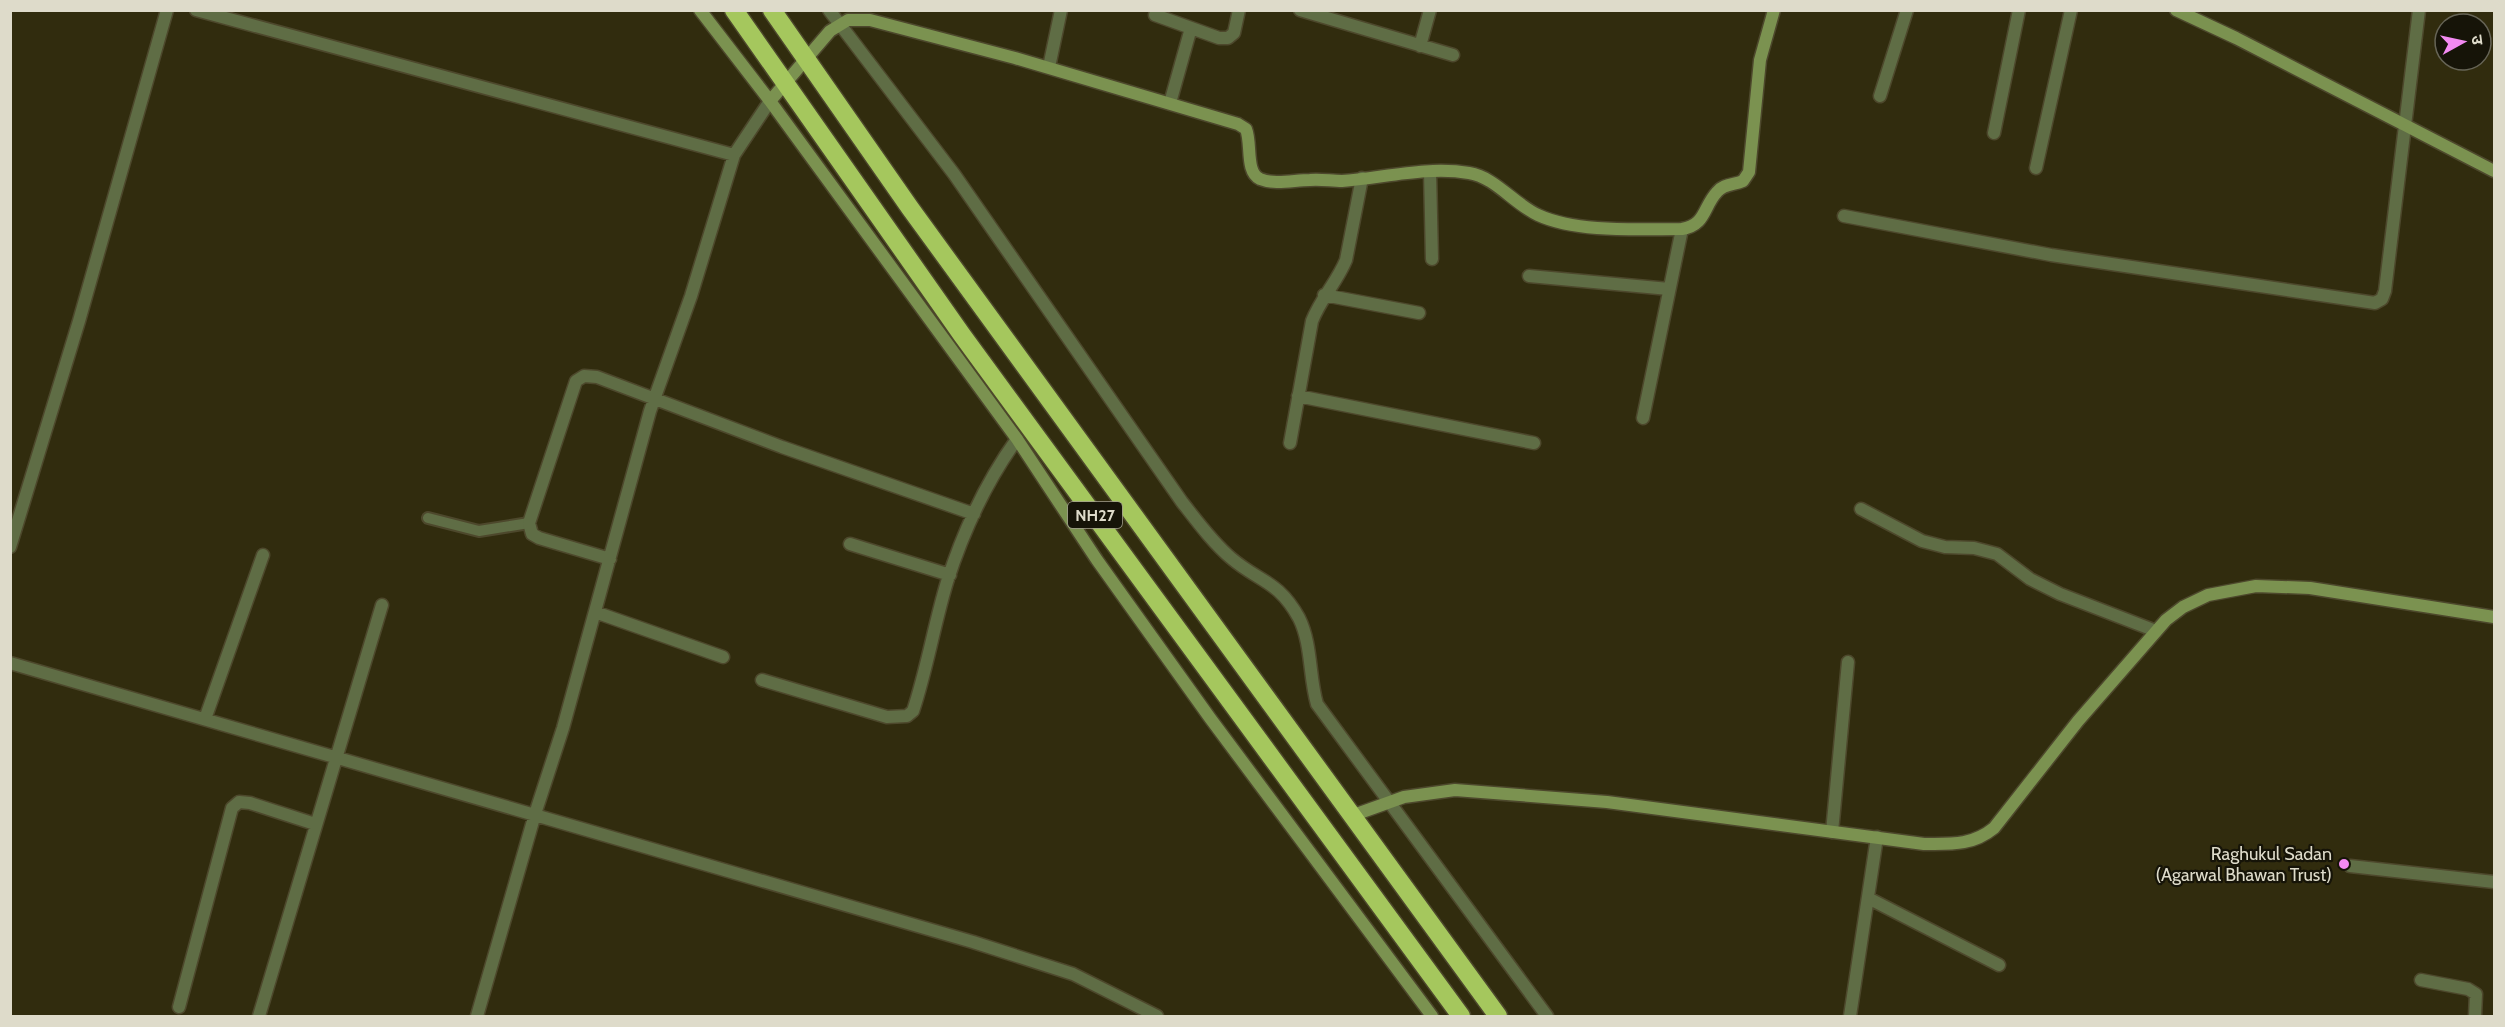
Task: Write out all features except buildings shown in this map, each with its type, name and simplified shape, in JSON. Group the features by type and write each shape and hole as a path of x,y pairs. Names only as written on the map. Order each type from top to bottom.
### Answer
{"highway":[{"name":"NH27","path":"734,10 962,335 1461,1017"},
{"name":"NH27","path":"772,10 910,208 1498,1017"}],"street":[{"path":"10,547 79,321 167,10"},
{"path":"196,10 734,154"},
{"path":"700,10 770,100 1017,439 1097,560 1210,718 1432,1017"},
{"path":"829,10 954,174 1182,502 1211,538 1232,559 1273,584 1284,597 1299,619 1305,636 1311,686 1317,704 1547,1017"},
{"path":"1048,67 1060,10"},
{"path":"1155,15 1228,38 1234,33 1239,10"},
{"path":"1300,10 1453,55"},
{"path":"1420,46 1430,10"},
{"path":"477,1017 535,814 563,728 654,400 691,296 734,154 783,82 806,60 830,31 848,20 870,20 1048,67 1238,124 1246,129 1251,148 1249,161 1252,173 1260,179 1286,182 1430,172 1470,172 1485,178 1539,215 1561,223 1594,227 1682,229 1692,227 1702,220 1716,192 1723,186 1743,181 1749,172 1760,60 1774,10"},
{"path":"1880,96 1907,10"},
{"path":"1994,133 2019,10"},
{"path":"2036,168 2071,10"},
{"path":"2176,10 2404,123 2494,171"},
{"path":"1844,216 2051,255 2375,303 2382,299 2385,291 2419,10"},
{"path":"1170,103 1191,28"},
{"path":"1430,172 1432,259"},
{"path":"1290,443 1312,321 1324,295 1341,272 1346,260 1362,178"},
{"path":"1643,418 1682,229"},
{"path":"1529,276 1669,289"},
{"path":"1324,295 1419,313"},
{"path":"610,559 539,538 532,534 529,523 576,381 584,376 597,377 654,400 974,514"},
{"path":"1298,396 1534,443"},
{"path":"762,680 886,717 907,716 913,711 950,575 974,514 1017,439"},
{"path":"1861,510 1922,541 1945,548 1974,548 1997,554 2030,579 2060,594 2156,631"},
{"path":"850,544 950,575"},
{"path":"205,719 263,555"},
{"path":"1352,816 1389,802 1437,792 1481,791 1607,802 1924,844 1952,844 1982,837 1994,828 2078,721 2156,631 2183,607 2208,595 2256,586 2310,588 2494,617"},
{"path":"259,1017 382,605"},
{"path":"595,612 723,657"},
{"path":"1832,832 1848,662"},
{"path":"10,663 973,942 1073,974 1139,1012 1157,1017"},
{"path":"179,1007 232,808 239,802 250,803 315,824"},
{"path":"1850,1017 1877,837"},
{"path":"2350,866 2494,882"},
{"path":"1868,898 1999,965"},
{"path":"2421,980 2468,989 2476,993 2475,1017"}],"lane":[{"path":"428,518 479,531 529,523"}],"place":[{"name":"Raghukul Sadan (Agarwal Bhawan Trust)","path":"2344,864"}]}
